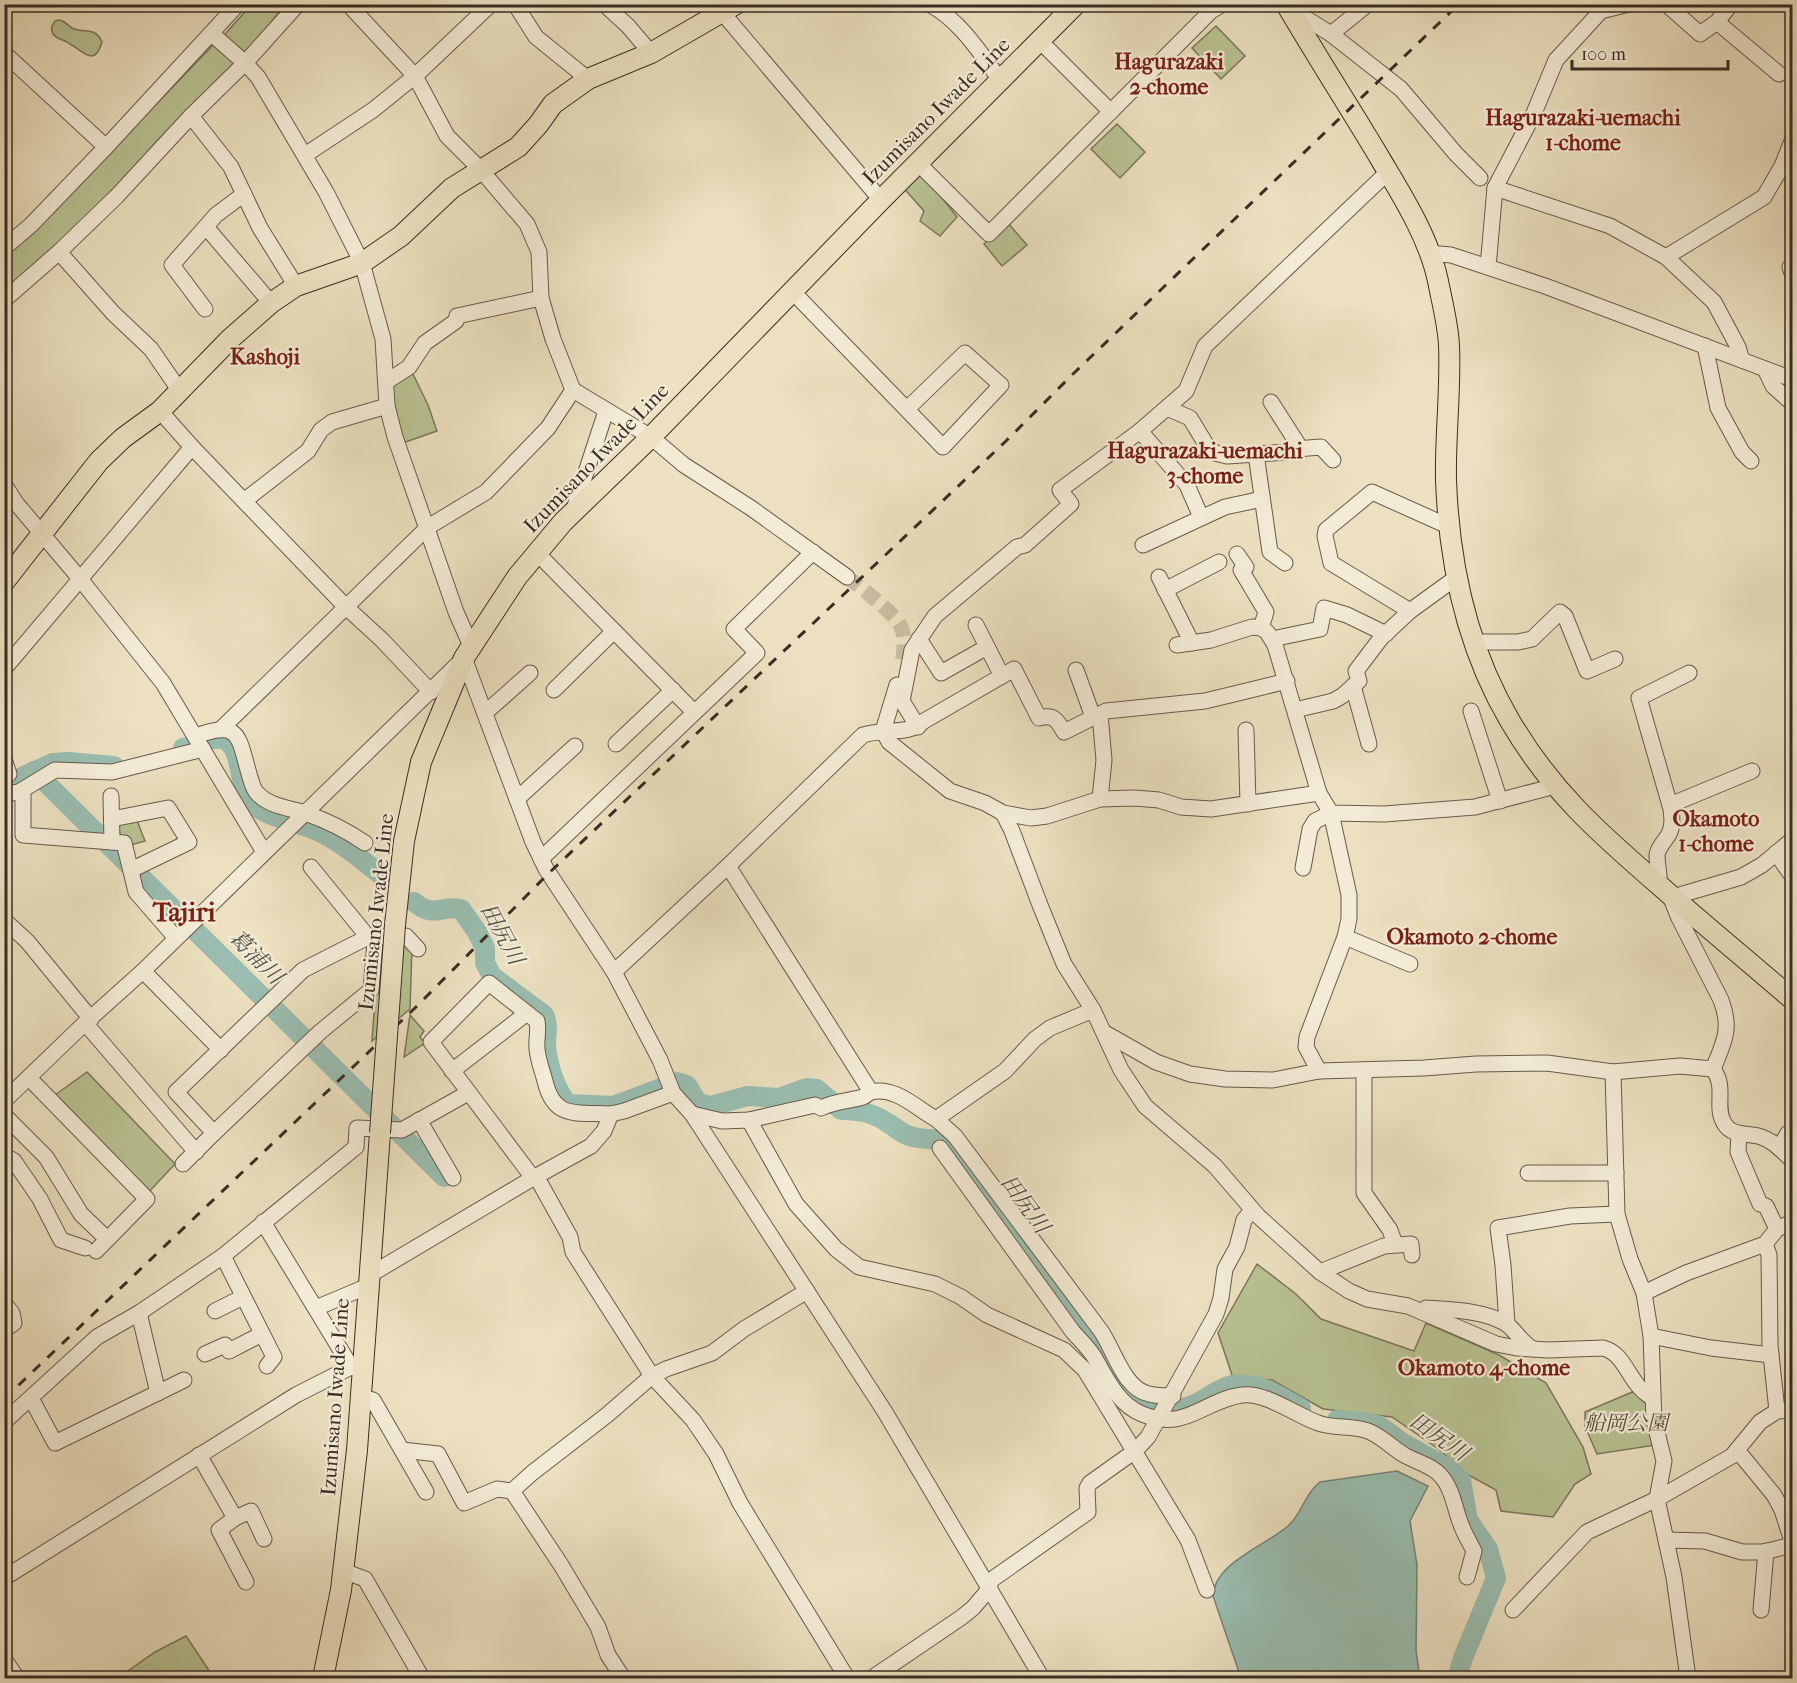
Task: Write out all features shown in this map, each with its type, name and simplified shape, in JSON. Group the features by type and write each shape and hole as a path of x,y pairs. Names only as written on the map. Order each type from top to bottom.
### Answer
{"main road":[{"name":"Izumisano Iwade Line","path":"323,1678 343,1571 357,1450 360,1397 357,1367 368,1281 395,925 404,841 421,762 468,652 517,577 573,512 651,438 881,200 1076,4"},
{"path":"1287,6 1404,200 1437,278 1449,342 1446,478 1457,577 1474,642 1484,669 1509,720 1555,786 1603,837 1792,999"},
{"path":"4,582 99,461 123,438 160,411 230,339 271,303 296,286 362,263 401,236 452,188 518,147 553,104 588,79 651,53 724,7"}],"street":[{"path":"4,248 31,225 106,147 238,4"},
{"path":"4,300 59,252 116,197 191,116 246,63 298,4"},
{"path":"348,4 415,76 442,129 527,224 539,252 542,298 553,339 573,390 651,438 684,465 751,508 847,577"},
{"path":"305,155 373,110 415,76 491,4"},
{"path":"515,4 536,37 588,79"},
{"path":"604,4 628,26 651,53"},
{"path":"929,4 968,37 1001,81"},
{"path":"918,163 989,234 1211,11 1223,4"},
{"path":"1331,34 1368,4"},
{"path":"1488,267 1495,188 1534,113 1556,60 1601,11 1629,4"},
{"path":"1666,4 1700,34 1717,22 1731,4"},
{"path":"1287,6 1331,34 1401,89 1456,154 1480,178"},
{"path":"724,7 881,200"},
{"path":"1717,22 1779,74"},
{"path":"212,34 246,63 258,77 305,155 362,263 383,339 387,406 395,437 456,612 485,713 541,859 614,972 670,1085 692,1114 885,1412 1042,1678"},
{"path":"1040,41 1112,112"},
{"path":"4,53 106,147"},
{"path":"191,116 231,167 260,228 296,286"},
{"path":"1666,257 1764,197 1782,166 1792,141"},
{"path":"918,726 902,701 912,651 935,616 1017,547 1025,545 1071,504 1060,490 1140,431 1186,391 1205,346 1388,172"},
{"path":"1495,188 1610,226 1666,257 1714,302 1738,347 1742,360"},
{"path":"205,309 172,265 216,215 244,194"},
{"path":"206,227 271,303"},
{"path":"59,252 113,313 151,349 180,391"},
{"path":"1428,253 1451,255 1488,267 1792,379"},
{"path":"792,291 943,447 1001,385 965,353 907,409"},
{"path":"386,382 409,367 425,343 456,321 457,316 542,298"},
{"path":"1705,346 1718,408 1742,452 1751,461"},
{"path":"1765,369 1773,386 1792,403"},
{"path":"221,729 428,527 486,492 548,428 573,390"},
{"path":"1271,402 1300,449"},
{"path":"244,501 308,451 321,430 332,422 387,406"},
{"path":"1167,408 1190,418 1207,446 1215,453 1227,456 1321,447 1333,460"},
{"path":"160,411 346,607 382,640 431,692"},
{"path":"573,512 606,411"},
{"path":"1140,431 1187,485 1201,517"},
{"path":"4,669 192,447"},
{"path":"1257,454 1270,552 1285,563"},
{"path":"4,484 16,503 163,683 264,852"},
{"path":"1410,611 1331,563 1325,536 1326,530 1372,492 1450,527"},
{"path":"1143,545 1225,507 1262,499"},
{"path":"541,859 757,653 734,629 813,552"},
{"path":"537,553 694,712"},
{"path":"1238,554 1246,567 1241,570 1266,612 1267,633 1287,681 1319,793 1331,813 1349,895 1349,919 1345,937 1307,1037 1306,1047 1319,1071"},
{"path":"1219,562 1162,583 1185,644 1211,640 1252,627 1267,633 1320,629 1324,608 1347,615 1386,634"},
{"path":"1295,710 1333,701 1353,686 1359,681 1356,671 1386,634 1410,611 1457,577"},
{"path":"1474,642 1518,642 1533,639 1560,612 1564,616 1587,671 1615,659"},
{"path":"976,625 1002,676"},
{"path":"554,690 614,631"},
{"path":"920,639 941,673 987,647"},
{"path":"4,1101 143,971 431,692 468,652"},
{"path":"902,668 883,731 889,742 950,791 985,803 1003,813 1031,818 1047,816 1100,799 1135,798 1159,800 1181,807 1211,809 1319,793"},
{"path":"614,972 728,866 863,735 883,731 900,731 918,726 1014,669 1039,718 1048,716 1056,719 1064,732 1106,711 1205,701 1287,681"},
{"path":"1076,670 1096,715 1104,760 1100,799"},
{"path":"485,713 530,673"},
{"path":"1689,673 1639,698 1670,805 1672,822 1670,832 1657,855 1660,874 1726,1013 1728,1024 1725,1039 1713,1069"},
{"path":"1353,686 1370,744"},
{"path":"616,744 673,690"},
{"path":"1471,711 1500,801"},
{"path":"4,794 23,789 55,770 112,772 200,742 216,729 227,729 234,732 239,740 257,793 273,804 306,813 342,827 365,843"},
{"path":"1246,730 1248,804"},
{"path":"517,799 575,746"},
{"path":"4,759 9,774"},
{"path":"1670,805 1752,771"},
{"path":"1303,868 1310,829 1315,821 1331,813 1384,814 1475,807 1555,786"},
{"path":"23,789 23,835 124,843 136,892 176,938"},
{"path":"111,796 112,842"},
{"path":"112,819 168,808 189,842 130,870"},
{"path":"1003,813 1064,964 1093,1010 1121,1070 1145,1106 1215,1166 1252,1210 1320,1272 1349,1291 1366,1299 1408,1306 1465,1311 1507,1324 1524,1344 1534,1349"},
{"path":"1667,892 1741,877 1762,865 1792,840"},
{"path":"1776,853 1792,876"},
{"path":"728,866 871,1092"},
{"path":"183,1164 320,1032 371,990 375,942 368,937 311,867"},
{"path":"4,920 27,941 88,1021 196,1152"},
{"path":"214,1133 176,1092 303,970 368,937 406,936 418,949"},
{"path":"1345,937 1410,964"},
{"path":"143,971 221,1050"},
{"path":"670,1085 624,1111 611,1114 562,1110 554,1105 548,1095 538,1054 537,1021 489,983 431,1042 468,1093 535,1177 570,1237 573,1252 652,1376 693,1420 716,1454 740,1503 847,1678"},
{"path":"936,1119 1005,1071 1035,1039 1050,1028 1093,1010"},
{"path":"452,1071 527,1013"},
{"path":"1105,1033 1156,1062 1190,1074 1253,1081 1273,1080 1319,1071 1476,1064 1547,1063 1614,1072 1680,1066 1713,1069 1720,1077 1721,1115 1724,1124 1738,1134 1771,1141 1792,1160"},
{"path":"1364,1070 1364,1193 1390,1230 1395,1245"},
{"path":"1614,1072 1617,1214 1630,1259 1644,1293 1651,1336 1654,1420 1664,1461 1657,1499 1674,1577 1688,1678"},
{"path":"4,1155 14,1161 40,1199 61,1240 90,1249 107,1239 147,1199 29,1078"},
{"path":"692,1114 722,1120 749,1120 815,1106 821,1108 842,1100 863,1097 871,1092 887,1091 896,1095 936,1119 955,1136 1101,1331 1130,1383 1147,1394 1173,1396"},
{"path":"4,1422 98,1337 139,1313 223,1256 356,1147 357,1128 402,1130 468,1093"},
{"path":"316,1308 368,1281 535,1177 591,1146 604,1131 611,1114"},
{"path":"4,1115 46,1157 81,1214 107,1239"},
{"path":"419,1120 453,1178"},
{"path":"749,1120 796,1203 836,1249 859,1267 941,1286 987,1316 1064,1350 1085,1370 1188,1540 1207,1590"},
{"path":"1779,1148 1788,1133 1792,1131"},
{"path":"1738,1134 1738,1152 1760,1204 1766,1206 1776,1229"},
{"path":"940,1148 1095,1359 1116,1393 1130,1408 1160,1419 1176,1419 1195,1414 1227,1398 1256,1395 1321,1424 1368,1431 1404,1455 1441,1475 1447,1485 1462,1529 1474,1551 1467,1577"},
{"path":"1528,1173 1616,1173"},
{"path":"872,1678 962,1617 973,1608 988,1586 1088,1512 1087,1488 1090,1483 1135,1451 1148,1437 1173,1396 1216,1314 1225,1269 1237,1247 1244,1220 1252,1210"},
{"path":"1507,1324 1498,1228 1570,1216 1617,1214"},
{"path":"4,1578 296,1395 357,1367 316,1308 263,1222"},
{"path":"1644,1293 1686,1273 1765,1244 1776,1229 1792,1222"},
{"path":"1320,1272 1384,1246 1411,1244 1412,1255"},
{"path":"1765,1244 1769,1255 1771,1355 1776,1411"},
{"path":"223,1256 274,1357 267,1366"},
{"path":"512,1491 652,1376 712,1353 744,1329 807,1291"},
{"path":"214,1311 243,1297"},
{"path":"4,1303 12,1312 14,1323 4,1330"},
{"path":"1408,1306 1496,1344 1534,1349 1603,1348 1610,1350 1617,1355 1640,1389 1652,1398"},
{"path":"139,1313 158,1393"},
{"path":"205,1354 225,1345 228,1351 262,1334"},
{"path":"1651,1336 1711,1348 1771,1355"},
{"path":"31,1398 55,1443 184,1380"},
{"path":"360,1397 373,1400 426,1492"},
{"path":"1513,1610 1587,1532 1657,1499 1732,1456 1760,1422 1776,1411 1792,1410"},
{"path":"402,1450 438,1454 464,1503 497,1489 512,1491 561,1565 598,1627 608,1655 624,1678"},
{"path":"1666,1540 1705,1541 1742,1552 1766,1551 1792,1543 1782,1510 1774,1495 1737,1450"},
{"path":"200,1455 235,1518"},
{"path":"246,1582 219,1530 235,1518 251,1511 264,1539"},
{"path":"1761,1610 1766,1551"},
{"path":"343,1571 365,1579 422,1678"},
{"path":"4,1659 17,1678"}],"green space":[{"path":"251,5 285,5 246,53 241,53 225,37 225,34"},
{"path":"59,20 76,30 96,34 102,42 96,54 88,55 54,36 52,27 55,21"},
{"path":"1216,26 1245,56 1221,79 1192,48"},
{"path":"213,45 218,46 235,60 236,65 194,103 78,227 5,292 4,257 42,223"},
{"path":"1117,124 1145,152 1120,178 1091,149"},
{"path":"918,167 957,217 940,236 920,221 924,211 900,184"},
{"path":"1007,222 1027,245 1002,266 984,244"},
{"path":"411,370 428,405 437,431 400,444 388,383"},
{"path":"136,818 145,841 131,845 121,839 118,824"},
{"path":"387,936 412,947 410,1009 372,1041 379,943"},
{"path":"410,1015 424,1031 420,1037 425,1043 404,1057"},
{"path":"87,1072 175,1164 146,1195 51,1098"},
{"path":"1257,1264 1296,1294 1321,1319 1414,1351 1426,1323 1499,1355 1546,1383 1583,1447 1591,1474 1575,1484 1553,1517 1501,1511 1496,1490 1470,1476 1437,1448 1392,1417 1323,1409 1272,1380 1233,1378 1218,1333"},
{"name":"船岡公園","path":"1637,1390 1648,1406 1656,1445 1597,1454 1585,1426 1585,1412"},
{"path":"186,1636 214,1678 118,1678 155,1652"}],"shaded area":[{"path":"1397,1471 1428,1486 1410,1521 1417,1565 1416,1651 1420,1678 1241,1678 1213,1596 1222,1574 1242,1556 1288,1526 1320,1482"}],"waterway":[{"name":"田尻川","path":"183,748 211,739 227,741 236,754 245,790 253,804 266,813 332,838 382,876"},
{"name":"田尻川","path":"4,785 53,763 114,766"},
{"name":"葛浦川","path":"34,771 444,1177"},
{"name":"田尻川","path":"414,902 432,911 461,909 485,948 485,963 492,976 544,1015 547,1026 546,1050 550,1067 556,1084 568,1104 613,1106 677,1082 687,1085 698,1103 711,1106 748,1096 779,1098 807,1088 817,1089 841,1110 873,1115 912,1137 949,1143 1043,1270 1122,1390 1131,1397 1157,1409 1175,1410 1195,1404 1227,1386 1242,1384 1259,1387 1301,1408"},
{"name":"田尻川","path":"1337,1420 1365,1422 1380,1426 1403,1443 1451,1470 1461,1480 1468,1520 1488,1549 1496,1578 1457,1678"}],"tunnel":[{"path":"847,577 884,607 900,625 904,640 902,667"}],"railway":[{"path":"4,1399 416,1007 549,873 1006,441 1459,4"}],"district":[{"name":"Hagurazaki 2-chome","path":"1169,74"},
{"name":"Hagurazaki-uemachi 1-chome","path":"1583,130"},
{"name":"Kashoji","path":"265,357"},
{"name":"Hagurazaki-uemachi 3-chome","path":"1205,464"},
{"name":"Okamoto 1-chome","path":"1716,832"},
{"name":"Tajiri","path":"184,912"},
{"name":"Okamoto 2-chome","path":"1472,937"},
{"name":"Okamoto 4-chome","path":"1484,1368"}]}
